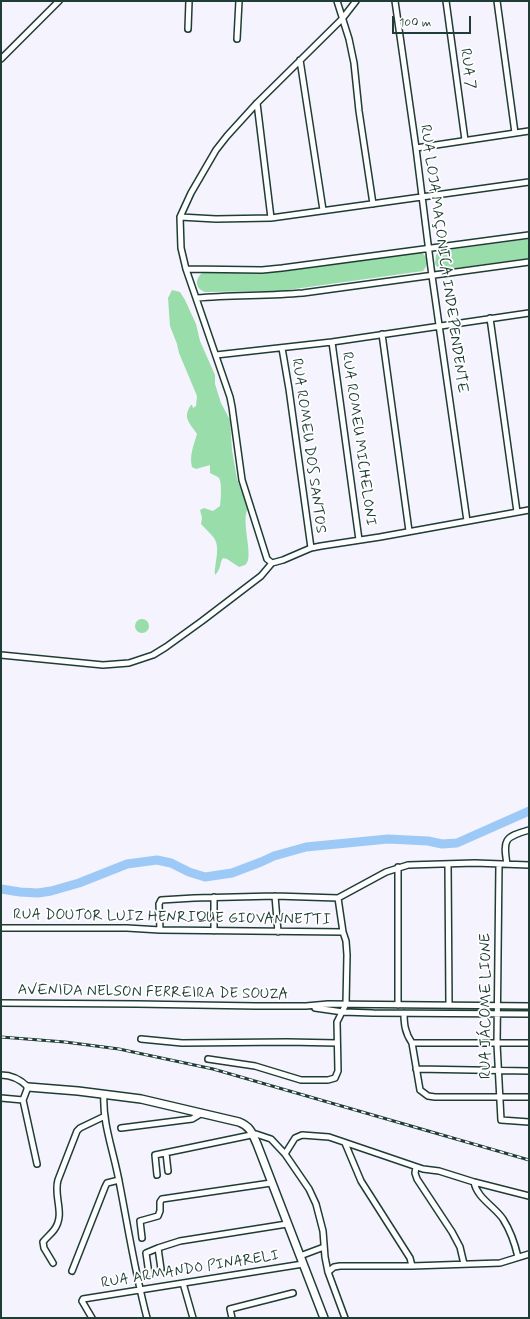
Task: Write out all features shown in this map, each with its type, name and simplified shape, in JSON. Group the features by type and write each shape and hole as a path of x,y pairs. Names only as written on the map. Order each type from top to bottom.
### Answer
{"street":[{"path":"1,59 59,1"},
{"path":"188,29 189,1"},
{"path":"237,39 239,1"},
{"path":"337,1 349,39 354,63 359,111 373,204"},
{"path":"272,562 267,559 242,480 232,407 197,298 186,269 181,248 180,217 191,193 216,150 227,136 257,103 342,19 356,1"},
{"name":"RUA LOJA MAÇONICA INDEPENDENTE","path":"395,1 416,148 428,249 467,521"},
{"name":"RUA 7","path":"446,1 465,140"},
{"path":"497,1 515,133"},
{"path":"300,60 323,210"},
{"path":"257,103 271,218"},
{"path":"416,148 529,131"},
{"path":"180,217 230,219 271,218 529,182"},
{"path":"186,269 262,270 529,235"},
{"path":"197,298 303,293 529,262"},
{"path":"216,355 332,342 439,325 529,313"},
{"path":"490,318 517,512"},
{"path":"382,334 409,531"},
{"name":"RUA ROMEU MICHELONI","path":"332,342 359,540"},
{"name":"RUA ROMEU DOS SANTOS","path":"282,348 311,548"},
{"path":"1,655 103,664 129,663 153,655 166,647 260,576 272,562 283,560 311,548 529,510"},
{"path":"507,864 504,846 508,840 529,830"},
{"path":"448,864 449,1005"},
{"name":"RUA JÁCOME LIONE","path":"499,864 498,1070 501,1120 529,1122"},
{"name":"RUA DOUTOR LUIZ HENRIQUE GIOVANNETTI","path":"160,930 159,904 161,900 275,896 338,898 371,879 398,867 408,865 529,864"},
{"path":"398,867 398,1005"},
{"path":"275,896 278,932"},
{"path":"214,898 214,931"},
{"path":"208,1059 255,1066 302,1080 328,1080 335,1078 338,1070 338,1022 346,1004 347,947 343,932 338,898"},
{"name":"RUA DOUTOR LUIZ HENRIQUE GIOVANNETTI","path":"1,928 127,928 214,931 343,932"},
{"name":"AVENIDA NELSON FERREIRA DE SOUZA","path":"1,1003 306,1006 346,1004 529,1006"},
{"name":"AVENIDA NELSON FERREIRA DE SOUZA","path":"306,1006 343,1012 529,1014"},
{"path":"404,1013 407,1036 412,1042 420,1090 428,1096 529,1097"},
{"path":"141,1039 182,1043 338,1043"},
{"path":"412,1042 498,1044 529,1043"},
{"path":"416,1069 529,1070"},
{"path":"1,1075 8,1075 19,1079 28,1087 78,1091 141,1099 239,1122 246,1125 252,1135 324,1318"},
{"path":"28,1087 23,1100 37,1164"},
{"path":"104,1095 103,1106 119,1180 139,1290 147,1318"},
{"path":"1,1098 23,1100"},
{"path":"121,1128 192,1119 202,1113"},
{"path":"53,1262 44,1248 43,1242 55,1229 60,1214 56,1187 58,1180 76,1132 80,1128 105,1116"},
{"path":"156,1175 155,1155 256,1134 271,1139 285,1154 309,1189 316,1204 323,1231 328,1272 344,1318"},
{"path":"285,1154 295,1138 302,1135 329,1137 416,1167 439,1171 474,1182 529,1196"},
{"path":"345,1143 361,1181 410,1258 412,1266"},
{"path":"166,1153 168,1171"},
{"path":"416,1167 415,1174 417,1179 452,1232 460,1247 464,1264"},
{"path":"72,1271 107,1183 119,1180"},
{"path":"474,1182 478,1192 502,1219 516,1248 518,1257"},
{"path":"142,1238 140,1221 158,1216 160,1211 160,1202 162,1199 271,1183"},
{"path":"149,1274 146,1254 158,1248 180,1241 287,1224"},
{"path":"300,1256 324,1247"},
{"path":"158,1248 161,1269"},
{"path":"328,1272 334,1267 340,1266 412,1266 500,1263 529,1254"},
{"name":"RUA ARMANDO PINARELI","path":"92,1318 82,1301 83,1299 303,1264"},
{"path":"183,1283 193,1318"},
{"path":"232,1318 230,1308 293,1293"}],"green space":[{"path":"529,239 529,258 442,270 435,264 436,255 440,251"},
{"path":"421,252 427,261 423,271 280,291 205,292 198,287 197,284 198,278 202,273 281,272"},
{"path":"172,290 180,292 185,300 196,324 200,341 215,375 215,384 221,403 230,420 232,450 237,479 248,508 246,522 249,555 248,561 245,565 239,567 223,558 219,570 215,575 217,546 214,538 201,524 202,518 200,510 204,508 213,511 220,506 221,483 219,478 210,473 210,465 196,469 192,467 191,454 197,434 188,420 187,413 191,405 193,408 196,406 197,396 179,353 170,326 168,298"},
{"path":"139,619 145,619 149,623 149,629 145,633 139,633 135,629 135,623"}],"waterway":[{"path":"1,889 38,893 51,891 79,883 127,864 157,860 171,863 189,872 205,877 232,873 274,856 306,847 388,839 428,841 442,844 457,843 529,811"}],"railway":[{"path":"1,1037 65,1042 119,1049 213,1069 529,1160"}]}
